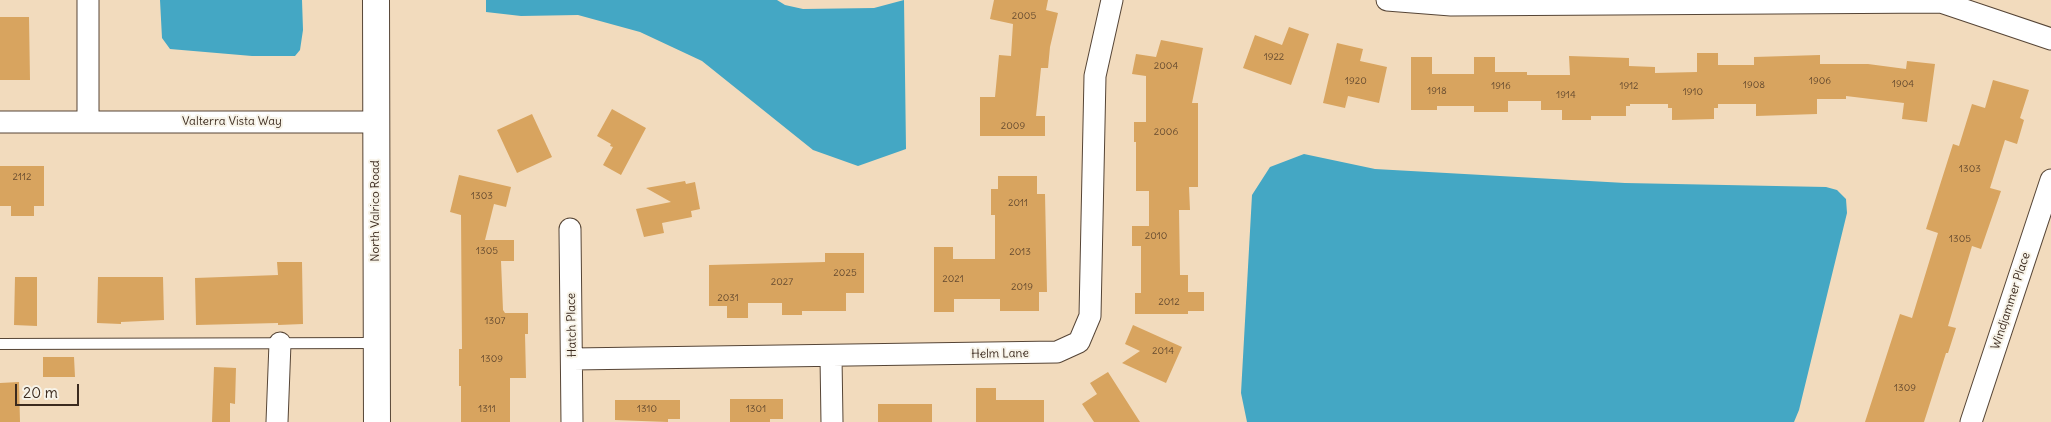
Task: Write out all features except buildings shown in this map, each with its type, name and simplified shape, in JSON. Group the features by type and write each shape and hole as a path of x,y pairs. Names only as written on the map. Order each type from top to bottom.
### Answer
{"street":[{"path":"88,0 88,122"},
{"name":"North Valrico Road","path":"376,0 377,422"},
{"name":"Helm Lane","path":"573,359 831,357 1057,352 1079,342 1090,316 1095,76 1112,0"},
{"path":"1387,0 1451,5 1941,2 2051,39"},
{"name":"Valterra Vista Way","path":"0,122 376,122"},
{"name":"Windjammer Place","path":"1971,422 2051,180"},
{"name":"Hatch Place","path":"570,229 573,359 572,422"},
{"path":"277,422 280,343"},
{"path":"831,357 832,422"}],"lane":[{"path":"0,344 376,343"}],"water":[{"path":"160,0 302,0 303,30 300,50 295,56 252,56 170,49 162,38"},
{"path":"486,0 777,0 785,5 803,9 874,8 904,0 906,149 858,166 813,150 702,61 640,32 578,15 521,16 486,12"},
{"path":"1304,154 1375,169 1625,183 1826,187 1837,190 1846,199 1847,213 1799,410 1794,422 1247,422 1241,393 1252,195 1270,167"}]}
